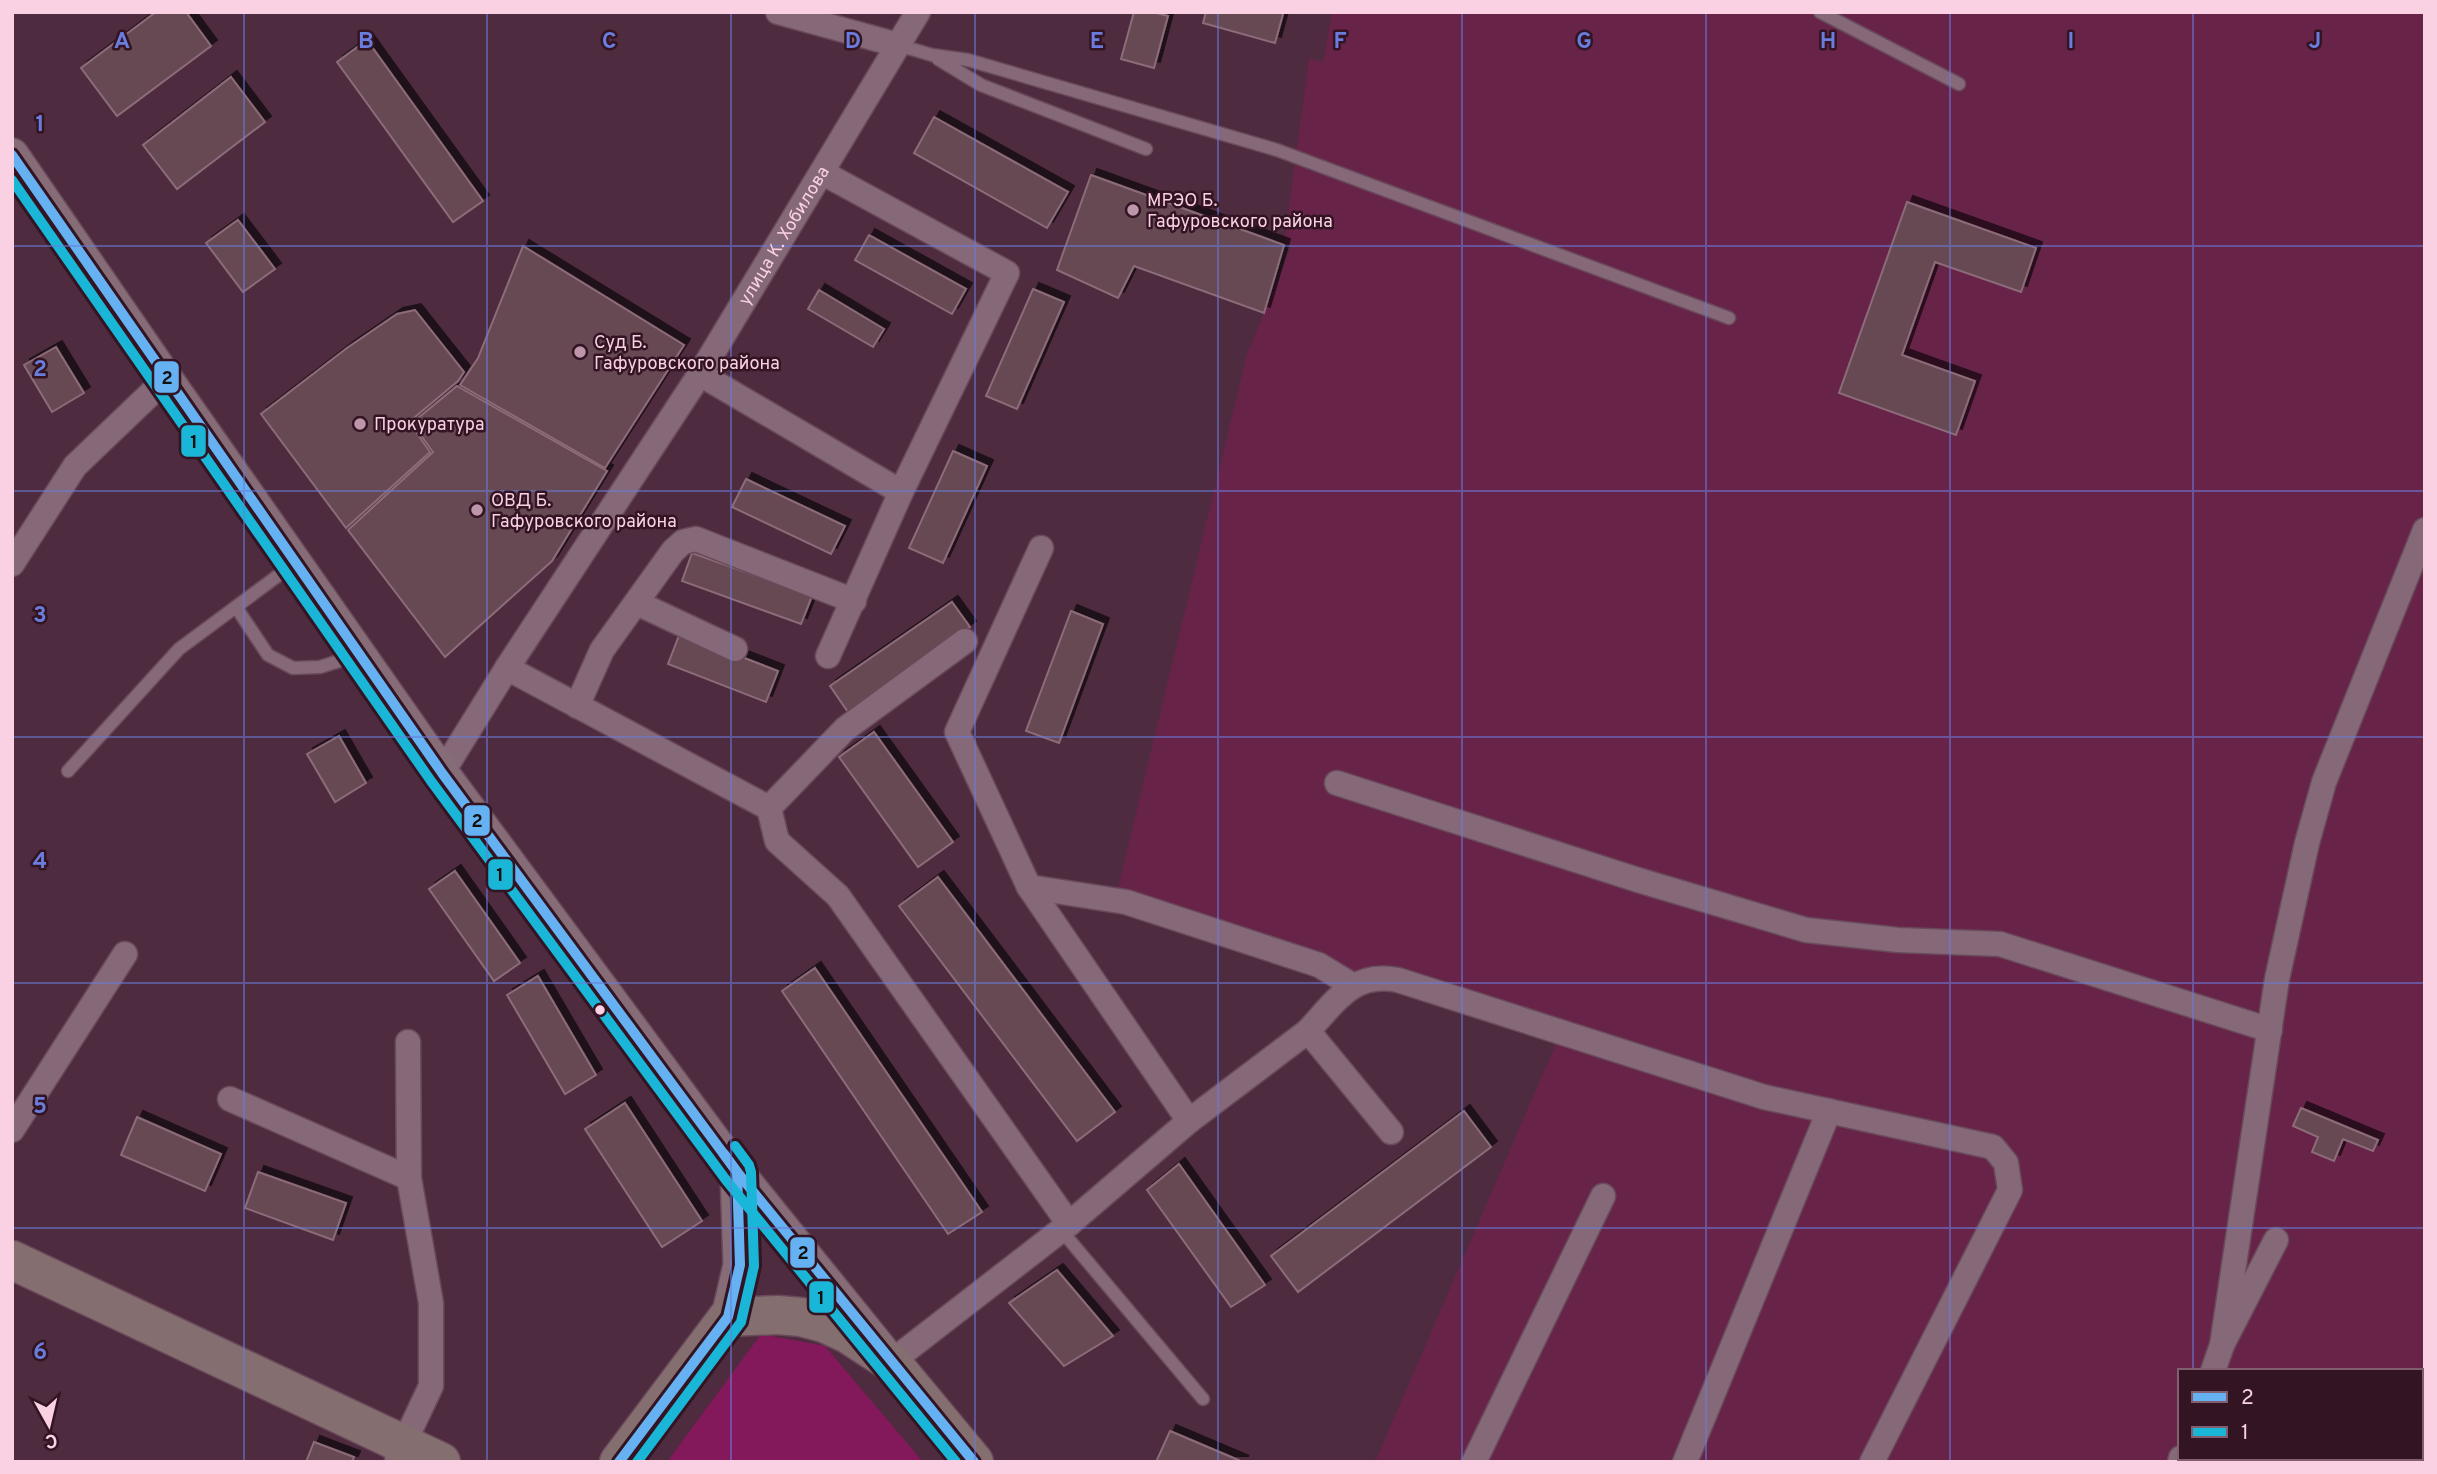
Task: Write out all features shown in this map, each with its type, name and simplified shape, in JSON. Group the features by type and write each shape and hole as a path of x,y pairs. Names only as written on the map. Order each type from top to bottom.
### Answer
{"highway":[{"path":"12,1260 400,1453 441,1462"},
{"path":"619,1462 728,1317 778,1315 824,1323 848,1334 891,1362 974,1462"}],"street":[{"path":"778,12 898,45"},
{"name":"улица К. Хобилова","path":"443,774 507,668 700,374 918,12"},
{"path":"12,155 443,774 737,1172 891,1362 1065,1227 1189,1121 1308,1031 1352,985 1379,976 1764,1097 1993,1147 2006,1163 2010,1190 1872,1462"},
{"path":"823,173 1007,273 901,492 828,656"},
{"path":"700,374 901,492"},
{"path":"12,564 75,466 166,379"},
{"path":"2222,1345 2277,979 2304,857 2324,782 2425,530"},
{"path":"577,706 603,650 673,551 683,542 696,539 854,601"},
{"path":"1041,548 957,732 1029,887 1189,1121"},
{"path":"636,603 735,649"},
{"path":"769,808 845,729 965,642"},
{"path":"507,668 769,808 777,841 838,896 1065,1227"},
{"path":"1337,783 1638,880 1805,930 1898,940 2000,944 2270,1030"},
{"path":"1029,887 1126,902 1319,965 1352,985"},
{"path":"12,1129 125,954"},
{"path":"1308,1031 1391,1132"},
{"path":"400,1453 431,1386 431,1303 409,1178 408,1042"},
{"path":"230,1099 409,1178"},
{"path":"1685,1462 1829,1111"},
{"path":"728,1317 740,1265 737,1172"},
{"path":"1474,1462 1603,1196"},
{"path":"2214,1369 2222,1345 2276,1240"}],"lane":[{"path":"1820,12 1959,84"},
{"path":"898,45 932,55 968,60 1277,150 1728,318"},
{"path":"932,55 981,85 1146,149"},
{"path":"68,771 178,649 295,563"},
{"path":"236,607 268,655 293,668 320,667 359,654"},
{"path":"1065,1227 1203,1399"}],"shaded area":[{"path":"1332,12 2425,12 2425,1462 1375,1462 1557,1041 1115,900 1247,354 1289,252 1290,246 1284,245 1309,58 1323,62"},
{"path":"761,1334 825,1346 923,1462 667,1462"}],"building":[{"path":"156,12 186,12 211,46 117,116 81,68"},
{"path":"1134,12 1153,12 1168,16 1154,68 1121,59"},
{"path":"1206,12 1283,14 1275,43 1203,23"},
{"path":"367,40 483,201 453,222 337,62"},
{"path":"231,77 265,122 177,189 143,145"},
{"path":"934,117 1068,192 1047,228 914,153"},
{"name":"МРЭО Б. Гафуровского района","path":"1091,175 1284,245 1264,313 1134,266 1118,298 1057,270"},
{"path":"1907,202 2036,248 2021,292 1935,262 1902,355 1975,381 1956,435 1839,393"},
{"path":"238,220 275,269 243,292 206,243"},
{"path":"869,235 966,289 952,314 855,260"},
{"name":"Суд Б. Гафуровского района","path":"523,246 684,345 605,468 460,385 478,358"},
{"path":"1033,289 1064,302 1017,409 986,396"},
{"path":"819,290 884,329 873,347 808,309"},
{"path":"415,310 464,372 458,381 409,422 430,452 346,528 261,414 347,348 397,314"},
{"path":"56,347 84,393 52,412 24,365"},
{"name":"ОВД Б. Гафуровского района","path":"457,386 607,471 552,561 445,657 348,530 433,452 412,423"},
{"path":"953,451 987,466 943,563 909,548"},
{"path":"746,479 845,526 831,554 732,507"},
{"path":"692,553 812,596 801,624 682,581"},
{"path":"952,602 970,627 848,712 830,686"},
{"path":"1071,611 1103,624 1059,743 1026,731"},
{"path":"680,633 778,671 766,702 668,664"},
{"path":"874,732 953,842 918,867 839,757"},
{"path":"339,736 366,783 335,802 307,754"},
{"path":"455,871 520,963 494,981 429,889"},
{"path":"938,877 1115,1112 1077,1141 899,906"},
{"path":"815,968 982,1212 948,1234 782,991"},
{"path":"538,976 596,1075 565,1094 507,995"},
{"path":"625,1103 702,1221 662,1247 585,1129"},
{"path":"2301,1108 2378,1140 2373,1151 2343,1139 2334,1161 2312,1152 2318,1137 2293,1126"},
{"path":"1464,1111 1491,1147 1298,1292 1271,1256"},
{"path":"137,1117 221,1154 205,1191 121,1155"},
{"path":"1179,1164 1265,1285 1231,1307 1147,1190"},
{"path":"258,1172 346,1203 333,1240 245,1208"},
{"path":"1057,1270 1113,1336 1064,1366 1009,1303"},
{"path":"1170,1431 1243,1462 1156,1462"},
{"path":"314,1442 354,1457 352,1462 306,1462"}],"transit line":[{"name":"2","path":"12,155 442,773 737,1172 974,1462"},
{"name":"1","path":"12,180 431,781 726,1180 956,1462"},
{"name":"1","path":"637,1462 741,1322 754,1266 751,1172 735,1146"},
{"name":"2","path":"619,1462 728,1317 740,1265 737,1172 724,1154"}],"place":[{"name":"МРЭО Б. Гафуровского района","path":"1133,210"},
{"name":"Суд Б. Гафуровского района","path":"580,352"},
{"name":"Прокуратура","path":"360,424"},
{"name":"ОВД Б. Гафуровского района","path":"477,510"}]}
